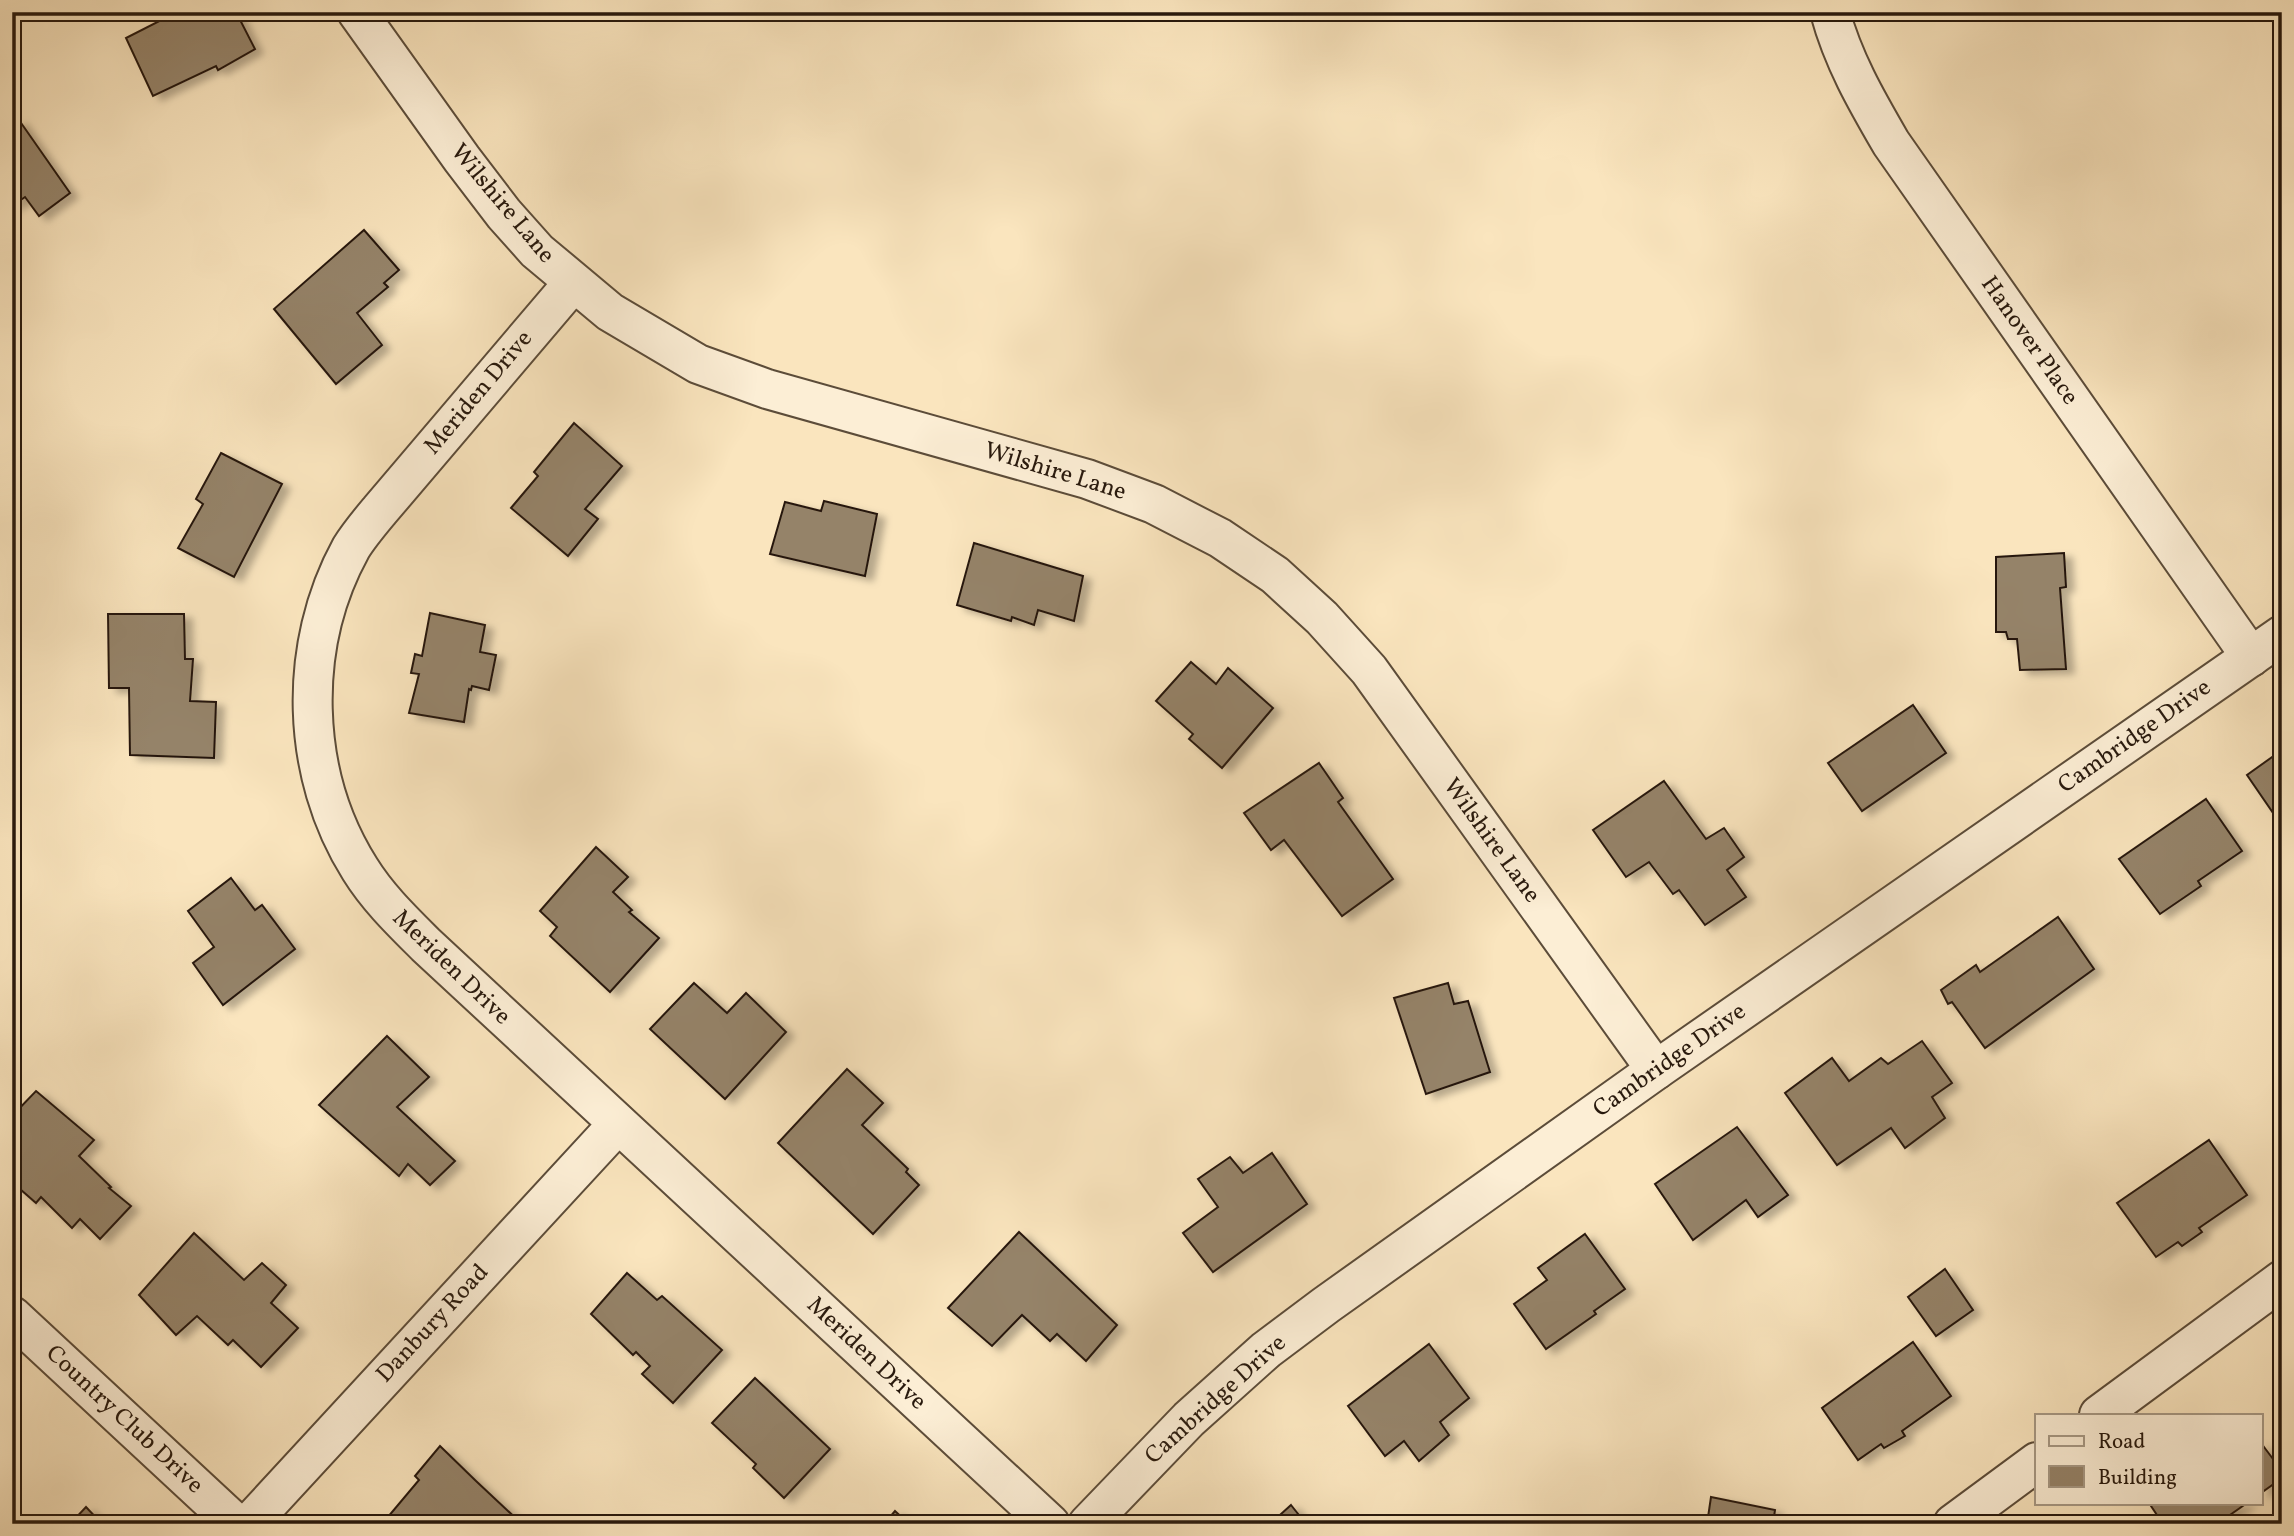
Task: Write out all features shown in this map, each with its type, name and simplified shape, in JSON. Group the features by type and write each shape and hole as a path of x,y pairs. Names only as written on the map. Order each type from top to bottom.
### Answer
{"street":[{"name":"Wilshire Lane","path":"357,12 504,214 537,251 610,313 698,364 767,389 1087,479 1166,510 1220,538 1275,575 1322,618 1368,670 1656,1070"},
{"name":"Hanover Place","path":"1830,12 1845,58 1863,96 1891,142 2251,657"},
{"name":"Meriden Drive","path":"573,283 380,510 352,547 335,584 323,622 314,672 312,723 320,777 335,821 359,868 389,908 1050,1524"},
{"name":"Cambridge Drive","path":"1088,1524 1189,1419 1266,1350 1326,1305 1656,1070 2282,635"},
{"name":"Danbury Road","path":"248,1524 618,1124"},
{"path":"2100,1414 2282,1280"},
{"name":"Country Club Drive","path":"12,1316 236,1524"},
{"path":"1953,1524 2035,1463"}],"building":[{"path":"177,12 236,12 255,49 218,70 216,66 153,96 126,38"},
{"path":"19,120 70,193 39,216 25,197 12,206 12,125"},
{"path":"364,230 399,270 384,283 388,287 357,313 382,345 336,384 274,309"},
{"path":"574,423 622,466 585,509 598,519 568,556 511,508 538,476 534,472"},
{"path":"221,453 282,484 234,577 178,548 203,504 196,499"},
{"path":"824,501 877,514 865,576 770,554 785,502 821,511"},
{"path":"974,543 1083,576 1074,621 1038,610 1034,625 1012,617 1011,621 957,605"},
{"path":"2064,553 2066,587 2060,588 2066,669 2020,670 2017,639 2008,639 2006,632 1996,632 1996,557"},
{"path":"430,613 485,625 480,652 496,655 489,690 472,686 471,690 469,689 464,722 409,713 419,674 411,673 415,654 422,656"},
{"path":"108,614 184,614 185,659 193,659 190,701 216,702 214,758 130,755 129,688 109,688"},
{"path":"1191,662 1216,684 1228,668 1273,708 1222,768 1189,739 1193,734 1156,701"},
{"path":"1913,705 1946,753 1862,811 1828,763"},
{"path":"2282,750 2282,826 2247,775"},
{"path":"1319,763 1343,798 1338,802 1393,879 1342,916 1284,840 1271,850 1244,813"},
{"path":"1664,781 1706,839 1724,828 1744,857 1727,870 1746,897 1705,925 1679,890 1673,894 1649,862 1626,877 1593,830"},
{"path":"2206,799 2242,851 2198,881 2201,886 2160,914 2119,859"},
{"path":"596,847 628,877 613,892 632,910 629,912 659,938 610,992 550,936 557,927 540,911"},
{"path":"231,878 255,910 262,905 295,949 223,1005 193,963 214,947 188,911"},
{"path":"2058,917 2094,969 1985,1048 1952,1002 1948,1004 1941,990 1976,965 1980,972"},
{"path":"694,983 727,1013 746,993 786,1032 725,1099 650,1029"},
{"path":"1448,983 1454,1004 1468,1001 1490,1072 1426,1094 1394,998"},
{"path":"387,1036 429,1077 397,1107 455,1161 430,1185 408,1164 399,1176 319,1105"},
{"path":"1922,1041 1952,1083 1932,1097 1945,1118 1905,1148 1891,1128 1837,1165 1785,1093 1832,1058 1849,1081 1881,1058 1888,1064"},
{"path":"847,1069 883,1103 862,1125 908,1169 906,1172 919,1185 873,1234 778,1143"},
{"path":"36,1091 94,1140 79,1156 111,1187 109,1188 131,1206 100,1239 80,1219 72,1228 41,1197 36,1203 12,1182 12,1116"},
{"path":"1737,1127 1788,1195 1758,1217 1746,1200 1693,1240 1655,1184"},
{"path":"2209,1140 2247,1195 2199,1228 2202,1232 2182,1246 2178,1242 2156,1257 2117,1203"},
{"path":"1272,1153 1307,1204 1213,1272 1183,1233 1218,1207 1198,1179 1230,1157 1243,1173"},
{"path":"1019,1232 1117,1325 1086,1361 1057,1334 1050,1341 1022,1315 992,1346 948,1308"},
{"path":"194,1233 244,1280 262,1263 286,1285 271,1303 298,1328 261,1367 233,1340 228,1345 197,1316 176,1335 139,1295"},
{"path":"1585,1234 1625,1289 1594,1311 1596,1314 1546,1349 1514,1304 1547,1280 1538,1268"},
{"path":"1945,1269 1973,1310 1936,1336 1908,1297"},
{"path":"627,1273 657,1300 662,1296 722,1350 673,1403 642,1374 650,1366 636,1352 633,1355 591,1314"},
{"path":"1913,1342 1951,1396 1902,1431 1905,1436 1884,1448 1881,1444 1858,1460 1822,1408"},
{"path":"1429,1344 1469,1398 1440,1422 1449,1435 1419,1461 1404,1441 1385,1456 1348,1406"},
{"path":"755,1378 830,1449 784,1498 753,1468 756,1464 712,1423"},
{"path":"2262,1444 2282,1471 2282,1478 2262,1492"},
{"path":"440,1446 522,1524 382,1524 419,1480 415,1476"},
{"path":"1711,1497 1775,1510 1773,1524 1707,1524"},
{"path":"2150,1504 2246,1504 2217,1524 2163,1524"},
{"path":"1291,1505 1306,1524 1270,1524"},
{"path":"86,1507 102,1524 70,1524"},
{"path":"895,1511 909,1524 884,1524"}]}
